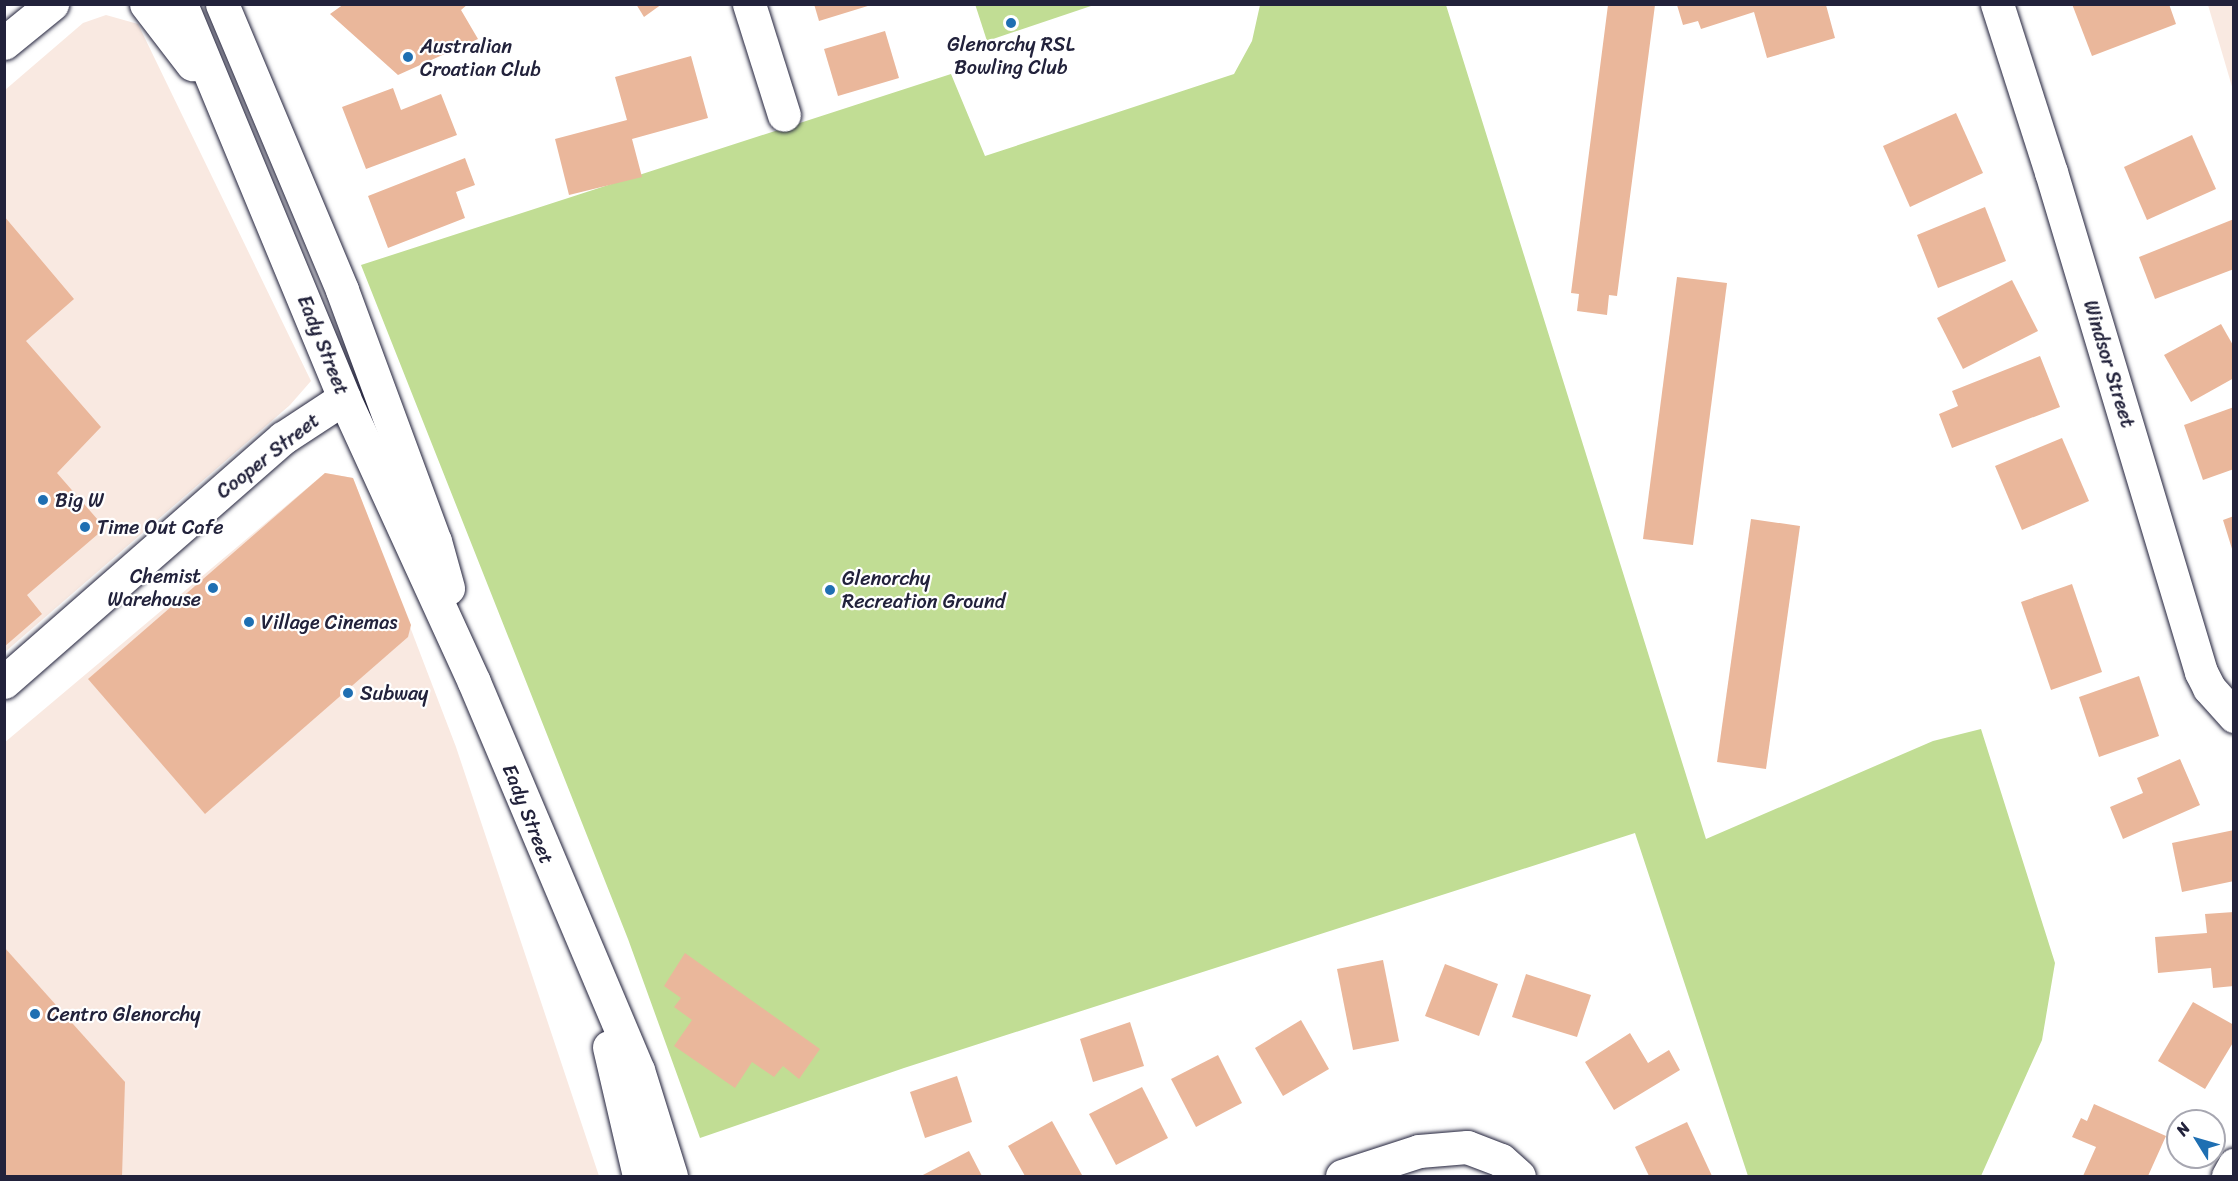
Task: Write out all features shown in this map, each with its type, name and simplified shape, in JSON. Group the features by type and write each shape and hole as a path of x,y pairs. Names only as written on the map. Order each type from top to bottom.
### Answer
{"main road":[{"path":"4,15 17,4"},
{"path":"4,43 52,4"},
{"path":"146,4 228,118"},
{"name":"Eady Street","path":"181,4 344,398 474,682 582,946 638,1070 671,1176"},
{"name":"Eady Street","path":"222,4 342,290 435,541 474,682"},
{"path":"748,4 784,115"},
{"name":"Windsor Street","path":"1997,4 2055,184 2200,672 2234,716"},
{"name":"Cooper Street","path":"4,682 283,438 344,398"},
{"name":"Eady Street","path":"582,946 639,1176"},
{"path":"1342,1176 1419,1151 1444,1148 1485,1153 1519,1176"},
{"path":"2228,1176 2234,1165"}],"shaded area":[{"path":"2208,5 2233,5 2233,90"},
{"path":"106,15 138,24 311,381 290,405 5,652 5,90 83,23"},
{"path":"325,473 353,478 456,747 599,1176 5,1176 4,743"}],"green space":[{"name":"Glenorchy RSL Bowling Club","path":"975,4 1094,4 1094,5 987,41"},
{"name":"Glenorchy Recreation Ground","path":"1260,5 1446,5 1706,839 1933,741 1981,729 2055,963 2042,1040 1981,1176 1748,1176 1635,833 904,1068 700,1138 628,939 361,265 951,74 985,156 1234,74 1252,41"}],"building":[{"name":"Australian Croatian Club","path":"344,4 468,4 461,10 478,39 398,75 330,14"},
{"path":"636,4 662,4 644,17"},
{"path":"814,4 870,4 871,5 819,21"},
{"path":"2072,4 2169,4 2176,24 2092,56"},
{"path":"1608,5 1655,5 1617,296 1609,295 1607,315 1577,311 1579,294 1571,293"},
{"path":"1677,5 1826,5 1835,38 1767,58 1754,12 1701,29 1698,21 1683,25"},
{"path":"885,31 899,78 838,96 824,49"},
{"path":"691,56 708,118 632,139 642,177 569,195 555,139 627,120 615,77"},
{"path":"393,88 401,110 441,94 457,135 366,169 342,107"},
{"path":"1956,113 1983,173 1910,207 1883,146"},
{"path":"2192,135 2216,189 2147,220 2124,167"},
{"path":"465,158 475,185 456,192 465,218 388,248 368,196"},
{"path":"1985,207 2006,261 1938,288 1917,235"},
{"name":"Big W","path":"4,216 74,299 26,341 101,427 57,473 105,528 27,595 42,614 4,647"},
{"path":"2234,219 2234,269 2155,299 2139,257"},
{"path":"1677,277 1727,283 1693,545 1643,539"},
{"path":"2012,280 2038,331 1963,369 1937,318"},
{"path":"2221,324 2234,347 2234,378 2191,402 2164,355"},
{"path":"2040,356 2060,407 1952,448 1939,414 1958,406 1952,391"},
{"path":"2234,407 2234,469 2203,480 2184,425"},
{"path":"2062,438 2089,501 2022,530 1995,466"},
{"name":"Village Cinemas","path":"325,473 353,478 411,625 408,637 205,814 88,679"},
{"path":"2234,516 2234,552 2233,552 2223,520"},
{"path":"1751,519 1800,526 1766,769 1717,762"},
{"path":"2072,584 2102,672 2051,690 2021,602"},
{"path":"2139,676 2159,736 2099,757 2079,697"},
{"path":"2180,759 2200,805 2123,839 2110,807 2143,793 2137,778"},
{"path":"2234,830 2234,881 2182,892 2172,843"},
{"path":"2234,912 2234,986 2213,988 2211,968 2158,973 2155,937 2207,933 2205,914"},
{"name":"Centro Glenorchy","path":"4,947 125,1082 122,1176 4,1176"},
{"path":"685,953 820,1049 799,1079 783,1066 774,1077 752,1062 735,1088 674,1046 692,1020 674,1007 681,998 664,986"},
{"path":"1383,960 1399,1041 1353,1050 1337,969"},
{"path":"1445,964 1498,984 1479,1036 1425,1016"},
{"path":"1526,974 1591,995 1577,1037 1512,1017"},
{"path":"2193,1002 2234,1025 2234,1041 2205,1089 2158,1061"},
{"path":"1301,1020 1329,1069 1283,1096 1255,1048"},
{"path":"1130,1022 1144,1066 1093,1082 1080,1039"},
{"path":"1630,1033 1648,1063 1669,1050 1680,1070 1614,1110 1585,1062"},
{"path":"1218,1055 1242,1103 1196,1127 1171,1079"},
{"path":"957,1076 972,1122 925,1138 910,1092"},
{"path":"1142,1087 1168,1138 1116,1165 1089,1114"},
{"path":"2094,1104 2166,1136 2148,1176 2083,1176 2096,1147 2072,1137 2081,1118 2087,1121"},
{"path":"1052,1121 1082,1175 1025,1176 1008,1146"},
{"path":"1687,1122 1712,1176 1649,1176 1635,1147"},
{"path":"969,1151 982,1176 921,1176"}],"place":[{"name":"Glenorchy RSL Bowling Club","path":"1011,23"},
{"name":"Australian Croatian Club","path":"408,57"},
{"name":"Big W","path":"43,500"},
{"name":"Time Out Cafe","path":"85,527"},
{"name":"Chemist Warehouse","path":"213,588"},
{"name":"Glenorchy Recreation Ground","path":"830,590"},
{"name":"Village Cinemas","path":"249,622"},
{"name":"Subway","path":"348,693"},
{"name":"Centro Glenorchy","path":"35,1014"}]}
